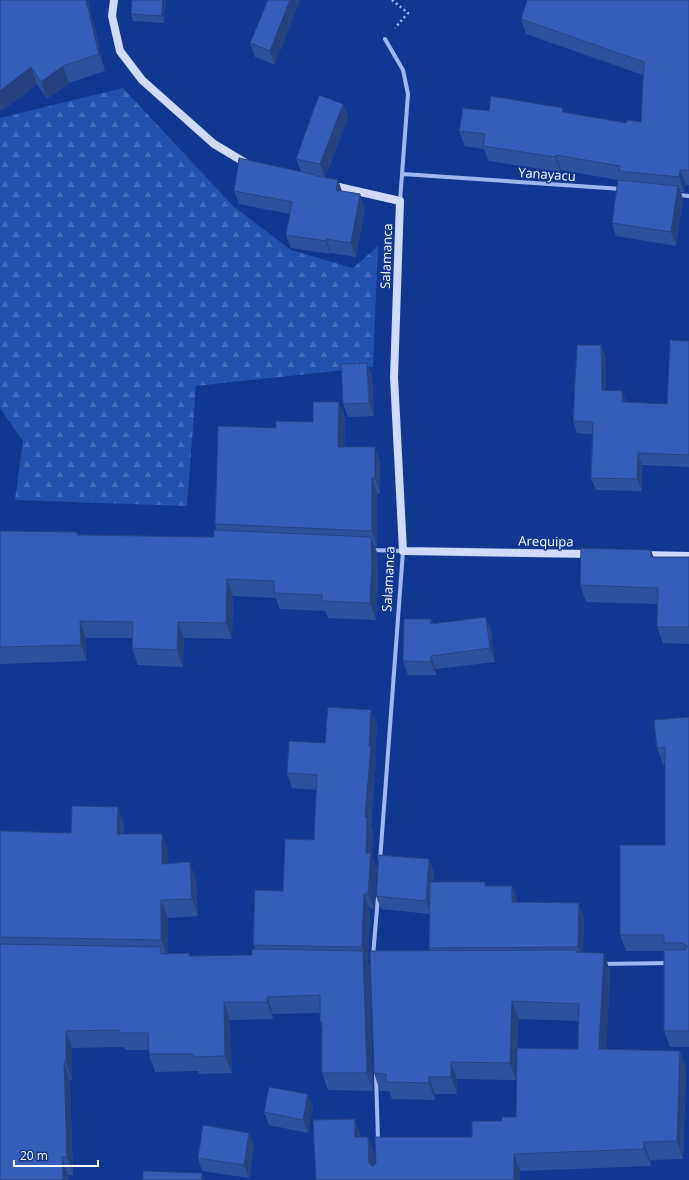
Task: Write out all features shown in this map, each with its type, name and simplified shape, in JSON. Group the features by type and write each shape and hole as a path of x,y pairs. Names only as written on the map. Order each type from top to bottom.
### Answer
{"main road":[{"path":"114,0 112,16 120,51 142,80 214,144 250,166 258,168"},
{"path":"325,184 400,201"},
{"name":"Salamanca","path":"400,201 394,377 403,551"},
{"name":"Arequipa","path":"403,551 602,554"},
{"path":"633,555 689,556"}],"street":[{"name":"Salamanca","path":"385,40 403,70 408,94 400,201"},
{"name":"Yanayacu","path":"403,174 624,190"},
{"path":"675,195 689,196"},
{"path":"364,550 403,551"},
{"name":"Salamanca","path":"380,870 403,551"},
{"path":"373,965 378,893"},
{"path":"594,964 673,963"},
{"path":"376,1068 378,1148"}],"path":[{"path":"385,40 408,13 392,0"}],"green space":[{"path":"123,88 233,206 291,250 353,268 378,246 373,367 196,386 187,506 15,500 23,441 0,408 0,118"}],"building":[{"path":"0,0 86,0 99,54 63,66 41,82 31,67 0,91"},
{"path":"132,0 163,0 162,16 131,14"},
{"path":"268,0 290,0 270,51 250,43"},
{"path":"527,0 689,0 689,170 680,170 679,177 619,171 620,166 556,155 555,157 483,146 485,134 459,131 463,108 489,111 491,96 563,108 562,112 626,123 627,120 641,122 644,62 521,19"},
{"path":"319,95 343,104 320,164 296,159"},
{"path":"239,158 338,180 336,190 360,194 351,243 286,235 292,202 234,191"},
{"path":"618,180 678,186 671,232 612,223"},
{"path":"670,340 689,341 689,455 638,453 637,479 591,478 593,422 573,421 577,345 601,345 602,390 622,391 622,402 667,404"},
{"path":"367,363 369,403 343,404 341,364"},
{"path":"313,402 339,402 338,447 375,447 375,478 372,478 372,531 215,524 218,426 276,428 276,421 313,422"},
{"path":"214,530 371,537 372,566 370,603 322,601 322,595 274,593 274,581 227,579 226,623 178,622 177,650 132,648 133,622 80,621 81,645 0,647 0,531 77,532 77,535 214,537"},
{"path":"581,548 651,550 651,557 689,557 689,627 657,627 658,588 580,585"},
{"path":"486,617 490,648 431,656 431,662 403,661 404,619 431,619 431,624"},
{"path":"328,707 371,710 369,746 371,746 365,817 367,817 366,853 371,853 368,894 364,894 362,947 253,945 255,890 283,891 285,839 314,840 317,775 287,773 289,741 325,743"},
{"path":"689,717 689,1031 664,1031 664,950 684,950 687,946 683,943 664,943 664,935 620,935 620,845 665,845 665,747 657,748 654,720"},
{"path":"72,806 118,807 117,834 162,834 162,864 190,862 192,899 161,900 161,940 0,937 0,831 71,833"},
{"path":"379,855 429,859 426,901 376,896"},
{"path":"430,882 485,882 485,886 512,886 512,902 579,903 578,947 429,948"},
{"path":"0,944 161,947 161,954 189,953 189,956 252,955 252,949 363,951 367,1073 322,1073 322,1022 320,1022 320,995 267,997 267,1002 224,1002 225,1056 193,1057 193,1054 149,1054 148,1033 119,1033 119,1030 66,1031 66,1062 64,1062 67,1157 62,1157 63,1180 0,1180"},
{"path":"576,950 576,952 604,953 599,1049 680,1051 677,1141 644,1142 644,1149 514,1154 514,1180 316,1180 313,1120 355,1119 355,1137 368,1137 369,1163 373,1166 376,1163 375,1137 472,1137 472,1121 502,1121 502,1117 516,1117 517,1048 578,1049 579,1004 512,1001 510,1063 451,1062 451,1077 429,1077 429,1083 386,1082 386,1074 374,1073 370,951"},
{"path":"269,1087 308,1094 303,1120 264,1112"},
{"path":"203,1125 249,1133 244,1165 198,1158"},
{"path":"143,1171 202,1173 202,1180 143,1180"}]}
